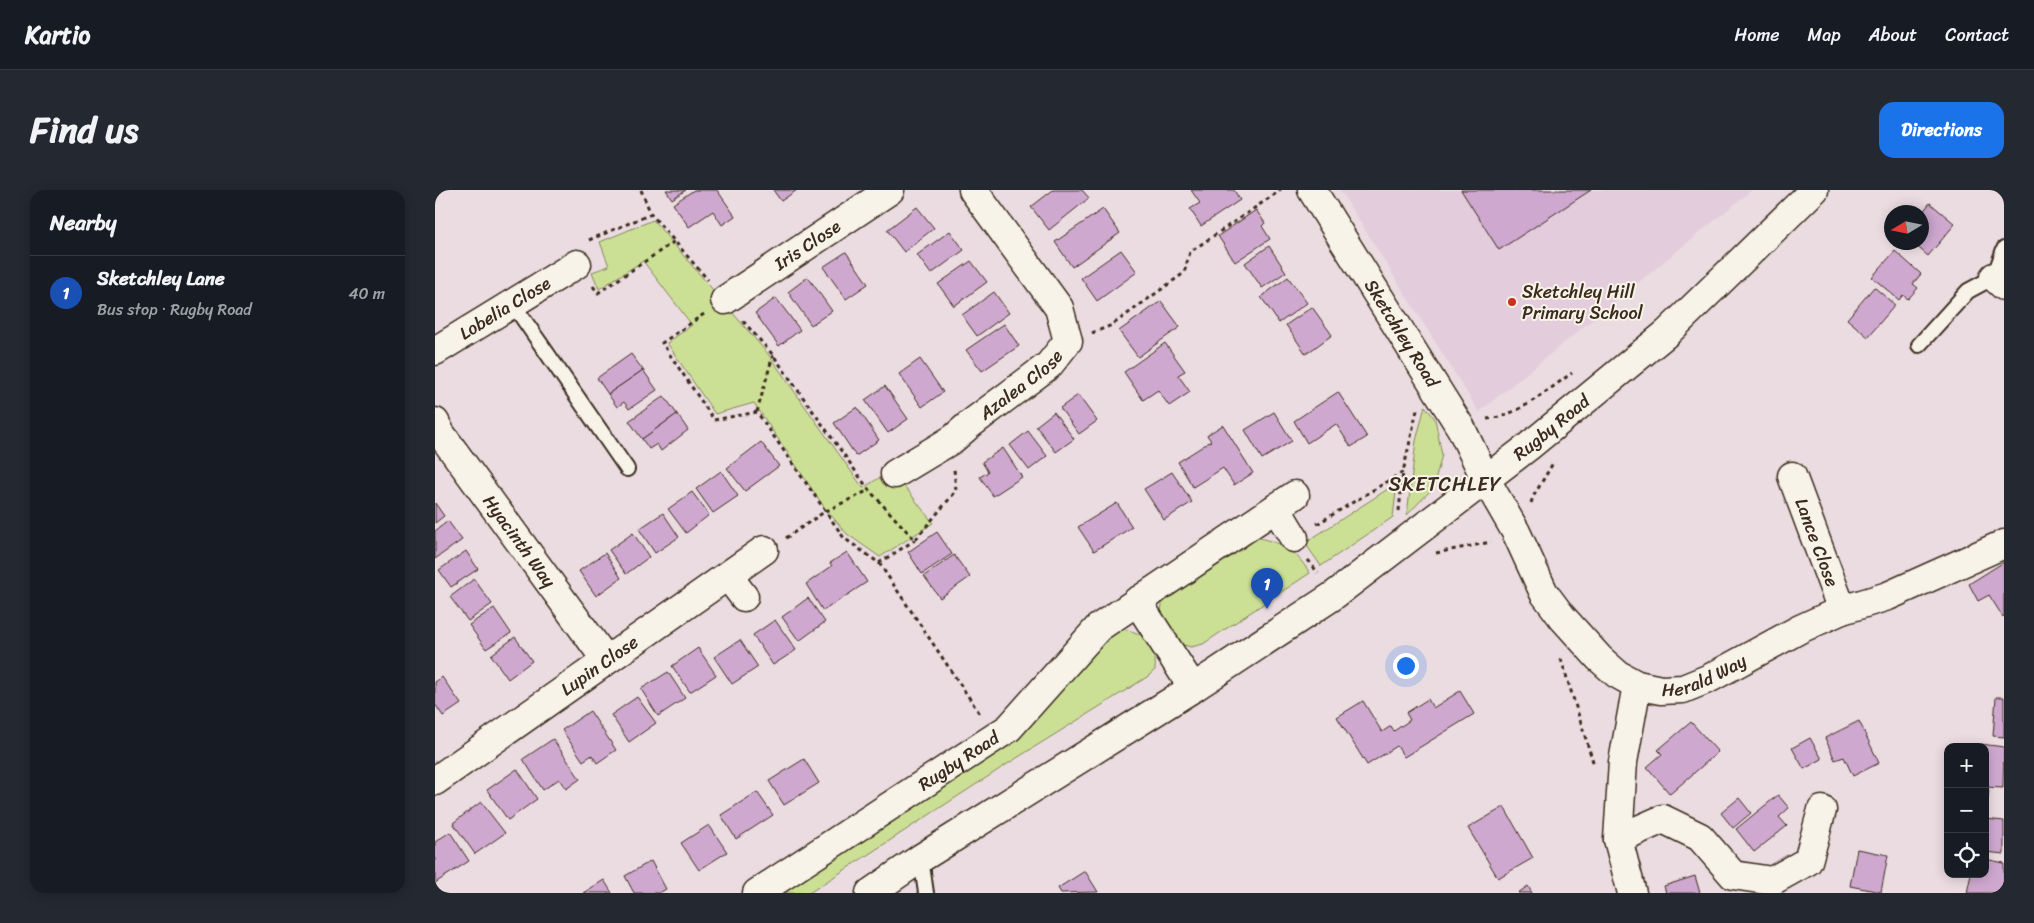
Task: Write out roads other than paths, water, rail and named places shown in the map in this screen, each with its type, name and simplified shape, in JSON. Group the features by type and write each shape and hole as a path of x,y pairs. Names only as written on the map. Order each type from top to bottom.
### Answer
{"street":[{"name":"Iris Close","path":"725,300 890,190"},
{"name":"Azalea Close","path":"895,474 953,439 1049,365 1068,341 1059,308 973,190"},
{"name":"Sketchley Road","path":"1312,190 1461,428 1486,480"},
{"name":"Rugby Road","path":"870,893 921,858 1193,688 1333,596 1486,480 1667,333 1814,190"},
{"name":"Lobelia Close","path":"435,351 577,264"},
{"name":"Hyacinth Way","path":"435,422 441,434 606,660"},
{"name":"Lance Close","path":"1792,476 1842,610"},
{"name":"Herald Way","path":"1486,480 1516,532 1544,593 1562,617 1599,658 1617,674 1637,684 1661,690 1683,688 1710,678 1766,646 1842,610 1888,596 2004,544"},
{"name":"Rugby Road","path":"757,893 1009,728 1098,628 1285,502 1294,538"},
{"name":"Lupin Close","path":"435,781 764,550"},
{"path":"728,576 744,598"},
{"path":"1137,601 1193,688"},
{"path":"1633,893 1617,839 1623,762 1637,684"},
{"path":"1617,839 1663,819 1700,837 1733,875 1772,881 1808,862 1822,810"}],"lane":[{"path":"1919,345 1968,291 1999,282 2004,249"},
{"path":"513,304 627,469"},
{"path":"921,858 926,893"}],"place":[{"name":"Sketchley Hill Primary School","path":"1512,302"},
{"name":"Sketchley Lane","path":"1267,609"}],"district":[{"name":"SKETCHLEY","path":"1445,484"}]}
